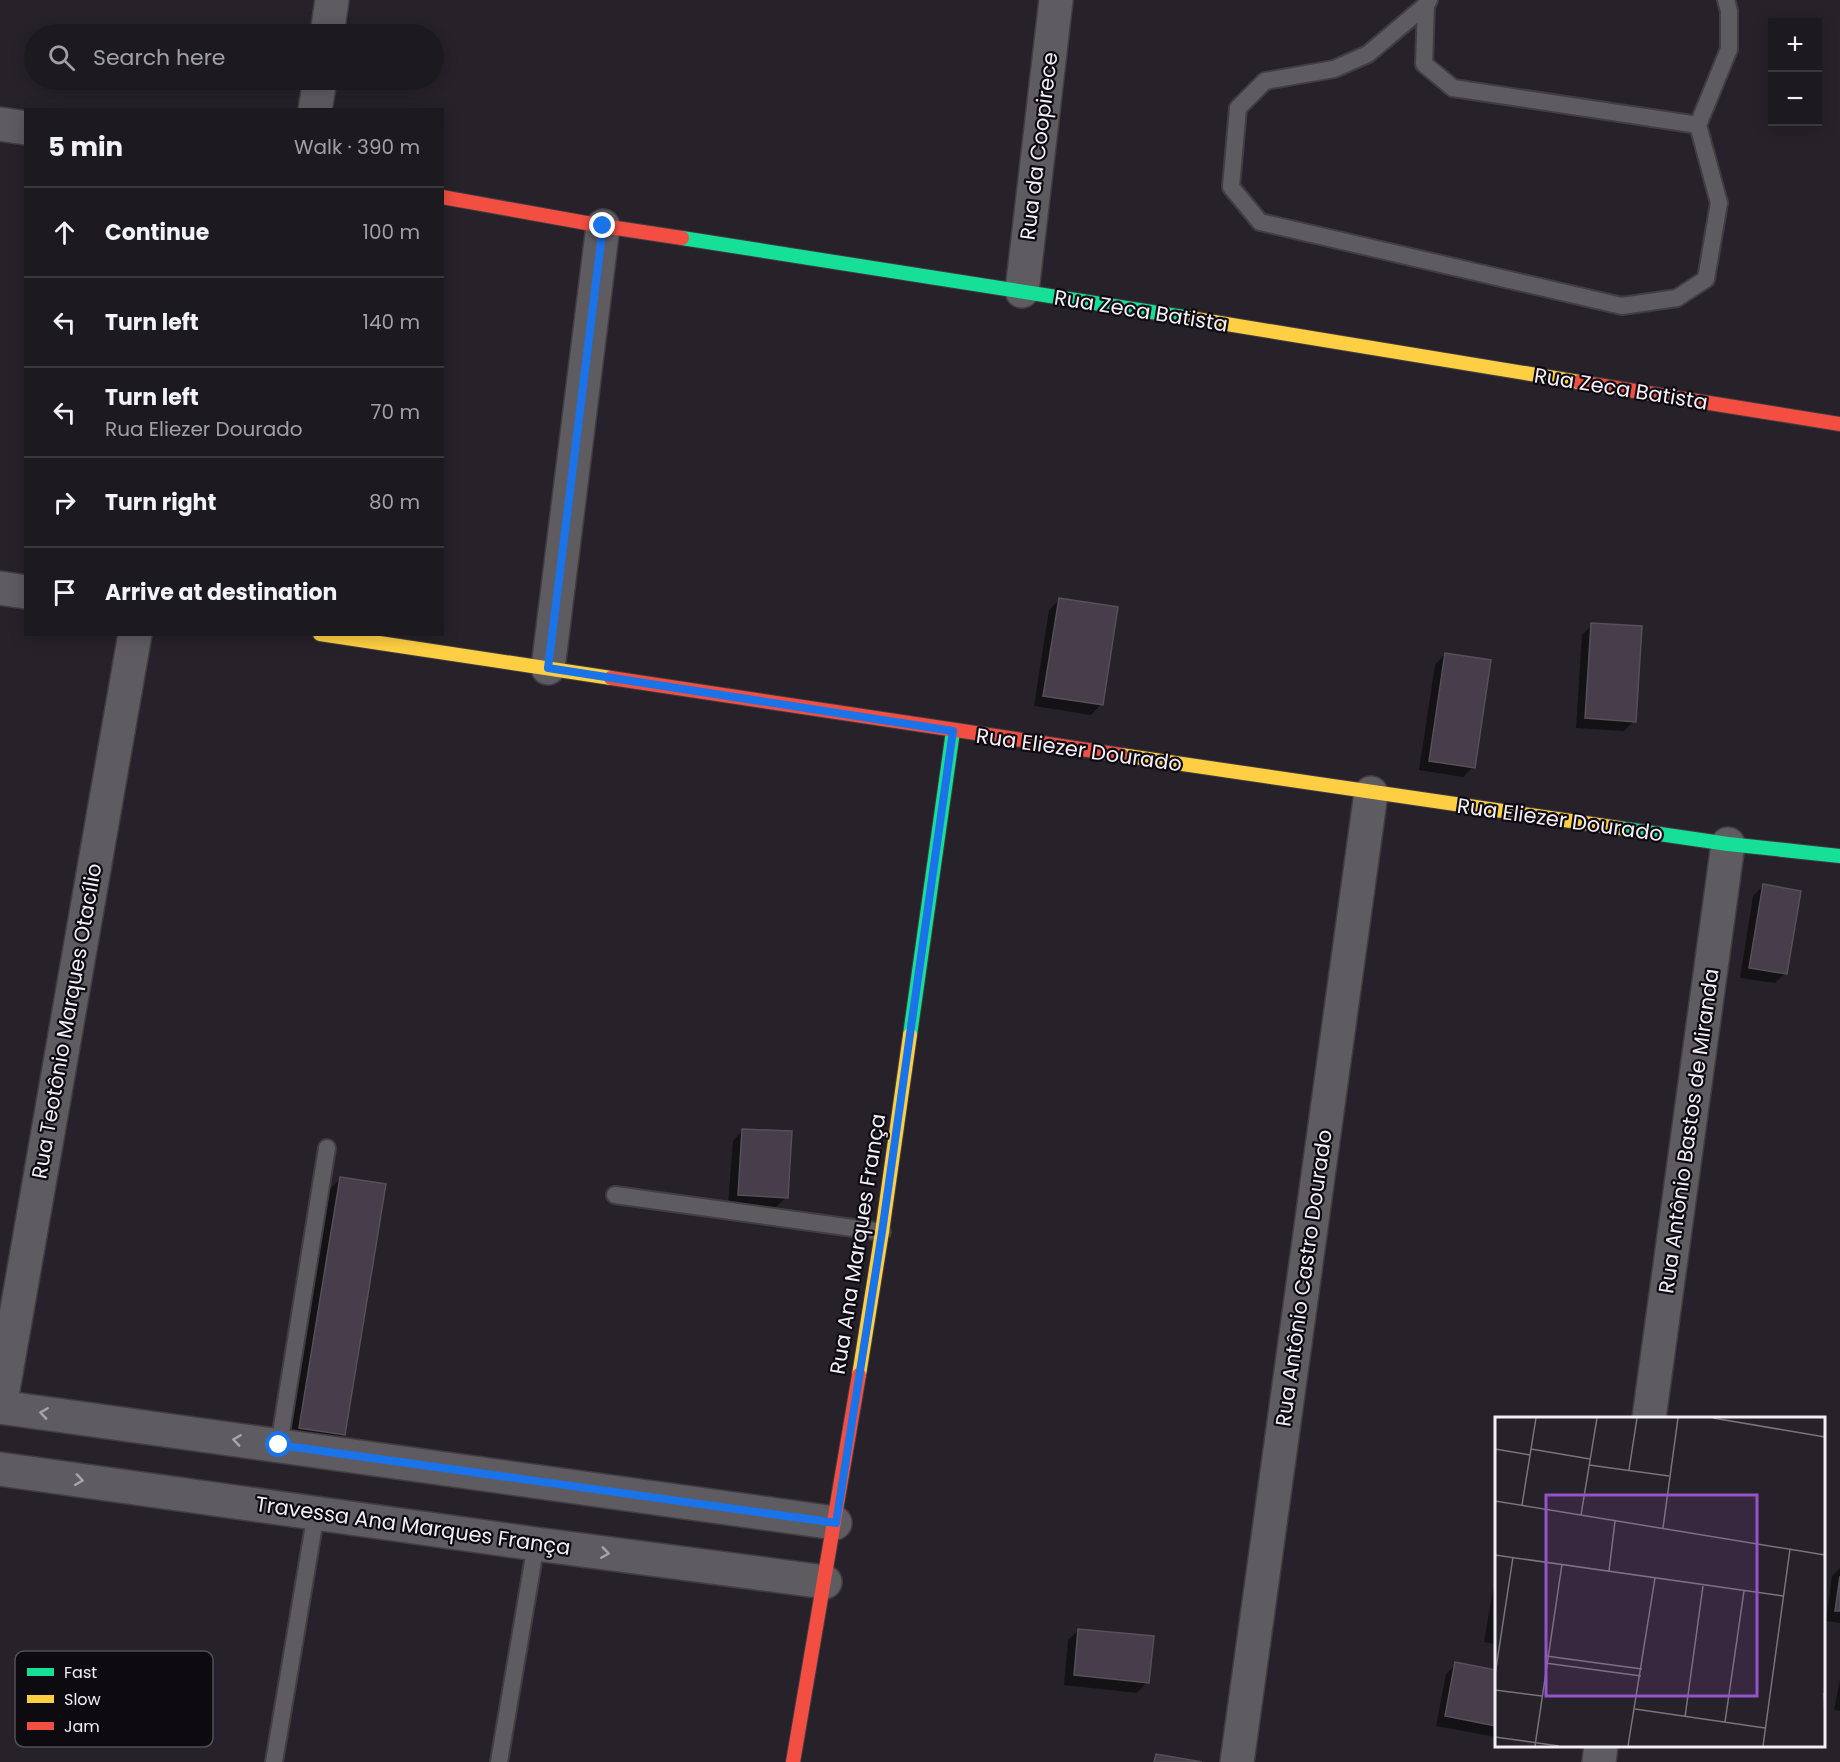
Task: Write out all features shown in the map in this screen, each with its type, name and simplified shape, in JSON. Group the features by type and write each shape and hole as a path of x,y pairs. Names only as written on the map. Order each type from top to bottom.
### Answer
{"street":[{"path":"328,24 332,0"},
{"name":"Rua da Coopirece","path":"1022,291 1056,0"},
{"path":"315,108 318,90"},
{"path":"0,124 24,128"},
{"name":"Rua Zeca Batista","path":"444,197 603,226 1022,291 1840,424"},
{"path":"548,668 603,226"},
{"path":"0,588 24,592"},
{"name":"Rua Teotônio Marques Otacílio","path":"0,1407 135,636"},
{"name":"Rua Eliezer Dourado","path":"333,636 1371,793 1728,844 1840,856"},
{"name":"Rua Ana Marques França","path":"793,1762 836,1523 882,1232 953,731"},
{"name":"Rua Antônio Castro Dourado","path":"1237,1762 1371,793"},
{"name":"Rua Antônio Bastos de Miranda","path":"1649,1417 1728,844"},
{"path":"0,1407 836,1523"},
{"name":"Travessa Ana Marques França","path":"0,1469 825,1582"},
{"path":"1599,1762 1601,1747"}],"lane":[{"path":"1427,3 1368,54 1334,69 1265,81 1238,108 1231,187 1260,222 1622,306 1677,298 1706,279 1719,203 1698,125 1729,49 1729,10 1725,0"},
{"path":"1427,3 1424,64 1453,88 1698,125"},
{"path":"279,1445 327,1148"},
{"path":"615,1195 882,1232"},
{"path":"274,1762 316,1513"},
{"path":"499,1762 536,1544"}],"building":[{"path":"1059,598 1118,607 1103,705 1043,696"},
{"path":"1591,623 1642,626 1636,722 1585,718"},
{"path":"1445,653 1491,660 1475,768 1429,761"},
{"path":"1763,884 1801,891 1787,974 1749,968"},
{"path":"742,1129 792,1131 788,1198 738,1195"},
{"path":"340,1177 386,1184 345,1435 299,1428"},
{"path":"1840,1576 1840,1611 1835,1611"},
{"path":"1078,1629 1154,1636 1149,1683 1074,1675"},
{"path":"1455,1662 1495,1670 1495,1726 1445,1716"},
{"path":"1156,1754 1202,1762 1154,1762"}],"traffic: fast":[{"path":"682,238 1190,318"},
{"path":"910,1035 953,731"},
{"path":"1619,828 1728,844 1840,856"}],"traffic: slow":[{"path":"1190,318 1579,382"},
{"path":"333,636 611,678"},
{"path":"1121,755 1619,828"},
{"path":"859,1375 910,1035"}],"traffic: jam":[{"path":"444,197 682,238"},
{"path":"1579,382 1840,424"},
{"path":"611,678 1121,755"},
{"path":"793,1762 859,1375"}],"route":[{"path":"279,1445 836,1523 882,1232 953,731 548,668 603,226"}]}
